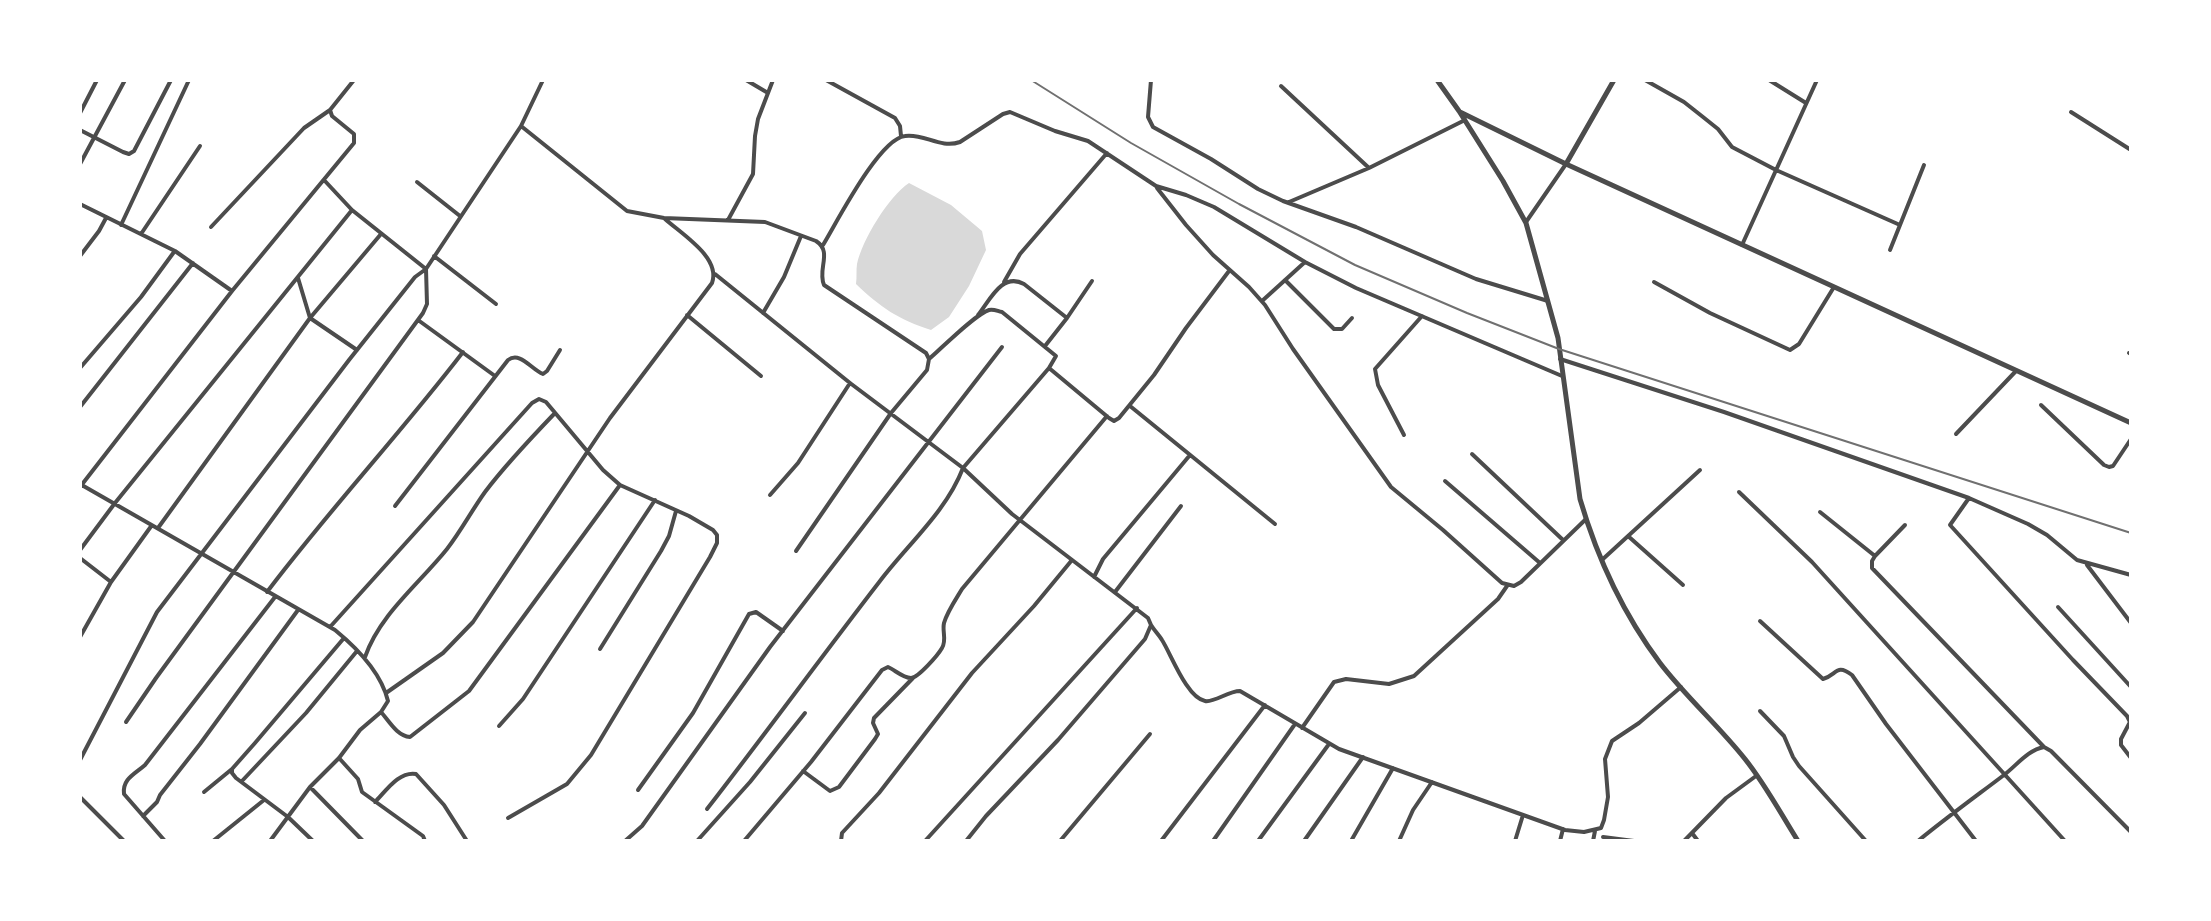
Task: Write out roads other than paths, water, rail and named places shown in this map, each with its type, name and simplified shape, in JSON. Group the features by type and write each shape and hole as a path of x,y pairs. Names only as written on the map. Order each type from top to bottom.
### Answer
{"street":[{"path":"80,113 97,80"},
{"path":"80,164 125,80"},
{"path":"80,130 129,154 134,151 171,80"},
{"path":"121,225 189,80"},
{"path":"211,227 304,128 330,110 354,80"},
{"path":"80,760 157,612 357,350 415,277 426,269 521,126 543,80"},
{"path":"746,80 768,93"},
{"path":"728,220 753,174 755,136 761,109 773,80"},
{"path":"826,80 895,118 901,136"},
{"path":"1151,80 1148,117 1153,127 1258,189 1476,279 1549,301"},
{"path":"1437,80 1503,181 1526,223 1558,338 1580,499 1613,586 1662,666 1747,761 1798,841"},
{"path":"1526,223 1566,164 1614,80"},
{"path":"1645,80 1684,102 1718,129 1732,147 1900,225"},
{"path":"1769,80 1806,103"},
{"path":"1742,245 1817,80"},
{"path":"1281,86 1369,168"},
{"path":"270,841 310,787 339,758 360,730 381,712 388,701 386,693 365,657 330,627 81,485 232,291 354,143 354,134 332,116 330,110"},
{"path":"1459,111 1566,164 2131,423"},
{"path":"796,551 891,413 927,370 929,359 926,353 843,300 821,279 825,252 823,245 881,150 901,136 952,145 1010,112 1088,141 1156,186 1214,207 1305,262 1356,288 1562,376"},
{"path":"2071,112 2131,150"},
{"path":"1288,202 1369,168 1465,120"},
{"path":"521,126 627,211 664,218 765,222 823,245"},
{"path":"141,235 200,146"},
{"path":"975,319 1004,282 1020,254 1107,153"},
{"path":"1890,250 1924,165"},
{"path":"324,180 352,210 426,269"},
{"path":"417,182 460,216"},
{"path":"1156,186 1186,225 1262,301 1391,487 1507,586 1521,582 1586,518"},
{"path":"80,204 175,251 232,291"},
{"path":"80,550 352,210"},
{"path":"80,256 106,218"},
{"path":"664,218 710,260 715,274 850,383 963,468 1021,521 1137,608 1148,618 1182,678 1201,699 1213,700 1223,694 1240,691 1329,744 1363,757 1563,829 1584,832 1601,828"},
{"path":"80,637 111,582 310,318 381,234"},
{"path":"763,313 784,277 802,236"},
{"path":"80,368 141,297 175,251"},
{"path":"434,256 496,304"},
{"path":"1262,301 1305,262"},
{"path":"80,407 193,263"},
{"path":"126,722 418,320 427,304 426,269"},
{"path":"1049,368 1114,421 1130,406 1229,270"},
{"path":"386,693 443,653 473,622 610,418 712,283 715,274"},
{"path":"298,277 310,318 357,350"},
{"path":"1004,282 1017,280 1067,318"},
{"path":"1285,280 1334,329 1342,329 1352,318"},
{"path":"1045,346 1092,281"},
{"path":"1654,282 1710,313 1790,350 1799,344 1834,287"},
{"path":"707,809 897,559 946,502 963,468 1056,356 1002,312 989,310 929,359"},
{"path":"687,315 761,376"},
{"path":"1404,435 1378,385 1375,369 1422,316"},
{"path":"418,320 495,376"},
{"path":"625,841 642,826 783,631 1002,347"},
{"path":"395,506 512,356 517,356 543,374 560,350"},
{"path":"267,592 463,352"},
{"path":"1560,359 1724,412 1969,498 2028,524 2077,560 2131,575"},
{"path":"1956,434 2016,371"},
{"path":"770,495 798,463 850,383"},
{"path":"330,627 532,403 539,399 546,402 588,453 620,485 713,530 717,543 710,557 591,755 567,784 508,818"},
{"path":"2041,405 2109,467 2113,466 2131,439"},
{"path":"1130,406 1275,524"},
{"path":"365,657 384,620 448,548 485,493 520,449 555,413"},
{"path":"803,771 830,791 839,787 878,734 874,718 913,678 919,676 942,647 945,620 962,589 1107,416"},
{"path":"1472,454 1564,540"},
{"path":"1094,577 1103,559 1190,455"},
{"path":"1603,559 1700,470"},
{"path":"1445,481 1540,564"},
{"path":"381,712 399,733 410,737 469,691 620,485"},
{"path":"1739,492 1812,562 2065,841"},
{"path":"1969,498 1950,525 2127,716 2130,722 2121,745 2131,758"},
{"path":"499,726 523,699 655,500"},
{"path":"1115,592 1181,506"},
{"path":"600,649 661,551 676,511"},
{"path":"1820,512 1875,556"},
{"path":"1905,525 1875,556 1872,568 2044,747 2131,832"},
{"path":"1628,536 1683,585"},
{"path":"80,558 111,582"},
{"path":"841,841 842,833 879,793 972,673 1072,560"},
{"path":"2086,563 2131,623"},
{"path":"1302,728 1338,680 1389,684 1414,676 1498,599 1507,586"},
{"path":"165,841 124,794 126,781 145,765 275,597"},
{"path":"2058,607 2131,687"},
{"path":"925,841 1137,608"},
{"path":"143,816 157,802 298,610"},
{"path":"638,790 699,703 749,614 756,612 783,631"},
{"path":"1760,621 1823,679 1841,670 1852,675 1976,841"},
{"path":"966,841 1100,692 1145,639 1151,625"},
{"path":"204,792 232,769 265,733 344,638"},
{"path":"241,782 306,713 357,651"},
{"path":"744,841 882,670 888,667 913,678"},
{"path":"1634,841 1603,839 1601,828 1608,797 1605,759 1612,741 1639,723 1681,687"},
{"path":"1161,841 1265,705"},
{"path":"1760,711 1784,736 1799,766 1866,841"},
{"path":"697,841 750,782 805,713"},
{"path":"1213,841 1295,724"},
{"path":"1060,841 1150,734"},
{"path":"1258,841 1329,744"},
{"path":"1918,841 2035,749 2044,747"},
{"path":"1304,841 1363,757"},
{"path":"339,758 358,779 362,792 423,836 425,841"},
{"path":"1351,841 1393,768"},
{"path":"232,769 241,782 288,817 313,841"},
{"path":"375,802 398,778 416,774 444,805 467,841"},
{"path":"1684,841 1726,798 1756,776"},
{"path":"1399,841 1413,810 1432,782"},
{"path":"310,787 363,841"},
{"path":"80,797 124,841"},
{"path":"213,841 264,800"},
{"path":"1515,841 1523,815"},
{"path":"1560,841 1563,829"},
{"path":"1593,841 1595,831"},
{"path":"1692,833 1698,841"}],"railway":[{"path":"1031,80 1131,143 1239,204 1355,265 1467,313 1559,349 2131,533"}]}
